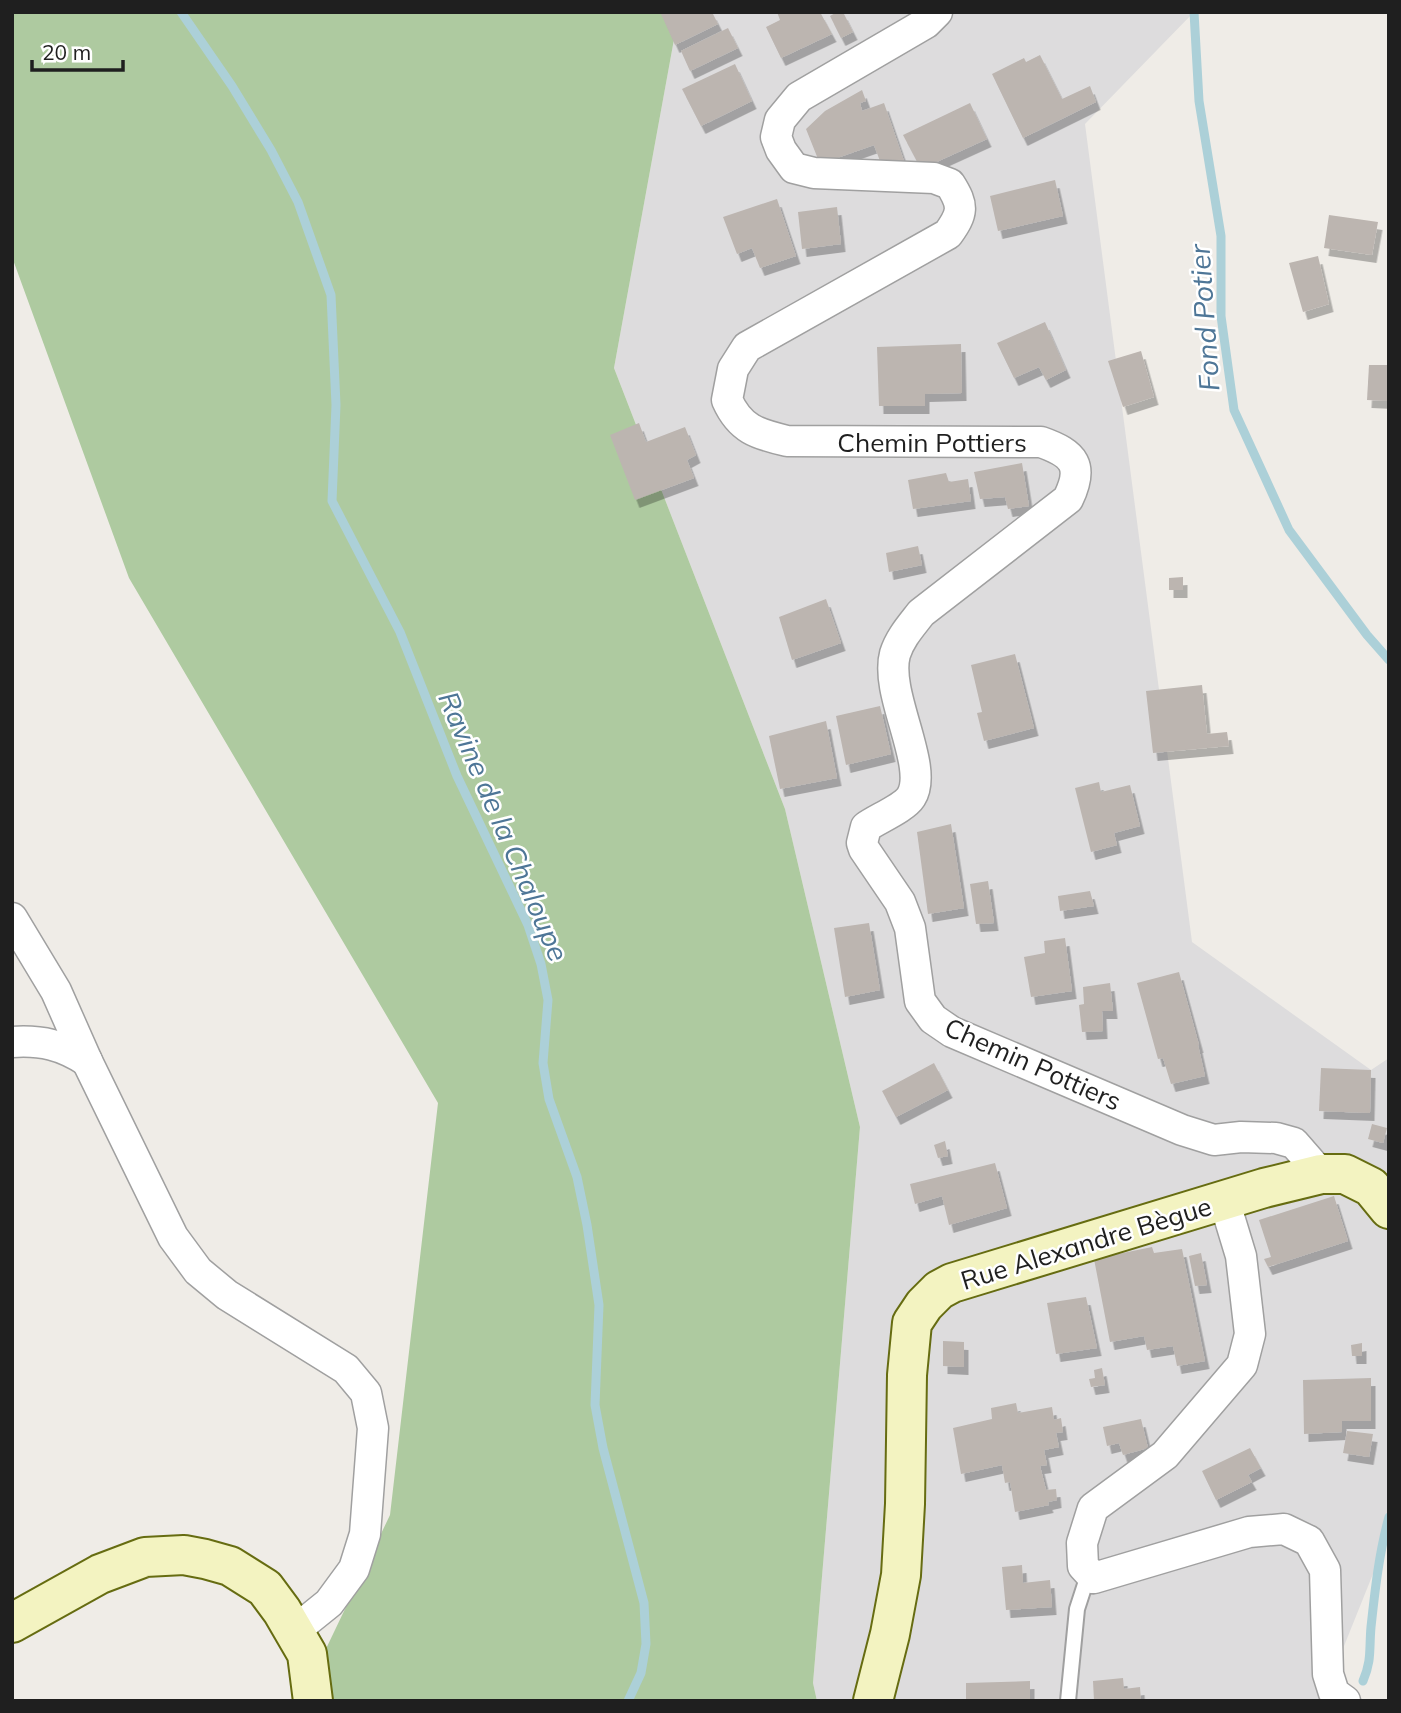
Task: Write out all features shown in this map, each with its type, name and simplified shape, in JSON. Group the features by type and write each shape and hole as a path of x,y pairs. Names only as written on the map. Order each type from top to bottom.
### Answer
{"main road":[{"name":"Rue Alexandre Bègue","path":"873,1701 901,1575 907,1374 912,1323 924,1305 939,1290 952,1283 1224,1200 1321,1174 1345,1174 1371,1187 1389,1209"},
{"path":"12,1623 100,1574 145,1557 184,1555 230,1566 265,1588 282,1611 307,1654 313,1701"}],"street":[{"name":"Chemin Pottiers","path":"937,12 926,23 799,97 780,120 776,137 781,150 794,168 814,173 934,178 950,184 961,206 958,220 948,233 747,347 733,369 727,400 743,425 762,435 787,441 1041,442 1061,449 1072,459 1077,470 1077,481 1068,499 921,613 905,633 895,655 893,680 915,768 914,790 905,804 866,827 862,843 900,902 910,928 920,1001 933,1020 952,1032 1182,1130 1214,1140 1241,1137 1276,1138 1294,1143 1321,1174"},
{"path":"12,918 56,991 173,1237 198,1271 227,1295 346,1369 366,1393 373,1428 365,1534 354,1569 329,1603 293,1632"},
{"path":"12,1042 42,1041 66,1048 87,1061"},
{"path":"1224,1200 1241,1255 1250,1334 1242,1365 1166,1455 1093,1508 1082,1543 1083,1566 1094,1578 1249,1532 1284,1530 1309,1541 1325,1570 1328,1674 1334,1693 1345,1701"}],"lane":[{"path":"1068,1701 1077,1609 1089,1572"}],"shaded area":[{"path":"679,12 1194,12 1085,124 1192,942 1371,1070 1389,1058 1389,1534 1338,1661 1345,1701 817,1701 813,1683 860,1127 785,809 614,368"}],"green space":[{"path":"12,12 679,12 614,368 785,809 860,1127 813,1683 817,1701 301,1701 390,1515 438,1103 129,578 12,257"}],"building":[{"path":"712,12 718,24 675,45 661,14"},
{"path":"777,12 820,12 832,34 781,58 766,27 780,20"},
{"path":"843,12 853,32 841,38 830,16"},
{"path":"728,28 738,48 690,71 681,51"},
{"path":"1040,55 1062,99 1090,86 1096,102 1023,138 992,74 1024,58 1026,62"},
{"path":"735,64 752,101 701,126 682,89"},
{"path":"862,90 866,101 860,103 862,111 884,103 904,161 883,169 874,145 820,164 806,129 825,111"},
{"path":"970,103 987,139 921,169 903,135"},
{"path":"1055,180 1063,216 998,231 990,196"},
{"path":"777,199 796,256 760,268 752,248 737,254 723,217"},
{"path":"837,207 841,244 802,249 798,212"},
{"path":"1329,215 1378,222 1372,255 1324,248"},
{"path":"1318,256 1329,304 1303,312 1289,263"},
{"path":"1045,322 1066,370 1046,380 1039,367 1014,378 997,343"},
{"path":"961,344 962,393 925,394 925,406 879,406 877,347"},
{"path":"1141,351 1154,397 1123,407 1108,361"},
{"path":"1369,365 1389,365 1389,401 1367,400"},
{"path":"639,423 646,442 685,427 696,455 687,460 694,478 635,500 610,435"},
{"path":"1022,463 1029,506 1008,509 1005,497 980,499 974,472"},
{"path":"946,473 949,482 968,479 971,501 913,509 908,480"},
{"path":"918,546 922,565 889,572 886,553"},
{"path":"1183,577 1183,590 1169,590 1169,578"},
{"path":"826,599 841,643 792,660 779,617"},
{"path":"1015,654 1034,728 984,741 977,713 982,712 971,665"},
{"path":"1202,685 1207,734 1227,732 1229,746 1153,753 1146,691"},
{"path":"880,706 891,754 846,765 836,716"},
{"path":"826,721 837,778 780,789 769,736"},
{"path":"1099,782 1101,792 1130,785 1140,826 1114,833 1117,845 1091,852 1075,788"},
{"path":"951,824 964,908 928,914 917,832"},
{"path":"988,881 994,923 976,924 970,884"},
{"path":"1090,891 1094,906 1060,911 1058,896"},
{"path":"869,923 880,990 845,997 834,928"},
{"path":"1065,938 1072,991 1031,997 1024,957 1045,953 1044,941"},
{"path":"1179,972 1205,1076 1171,1084 1163,1058 1158,1059 1137,983"},
{"path":"1110,983 1113,1011 1102,1011 1103,1031 1082,1032 1079,1005 1084,1004 1083,987"},
{"path":"934,1063 948,1090 896,1117 882,1091"},
{"path":"1321,1068 1371,1070 1370,1113 1319,1111"},
{"path":"1372,1124 1387,1128 1383,1143 1368,1139"},
{"path":"945,1141 948,1156 938,1158 934,1145"},
{"path":"995,1163 1007,1208 949,1225 942,1196 915,1204 910,1184"},
{"path":"1334,1196 1348,1241 1268,1267 1264,1259 1271,1257 1259,1220"},
{"path":"1152,1247 1154,1253 1182,1249 1205,1361 1177,1366 1173,1346 1147,1350 1144,1336 1110,1342 1094,1259"},
{"path":"1201,1253 1207,1285 1195,1286 1189,1256"},
{"path":"1086,1297 1097,1348 1056,1354 1047,1303"},
{"path":"943,1341 964,1342 964,1367 943,1366"},
{"path":"1362,1343 1362,1356 1352,1356 1351,1345"},
{"path":"1102,1368 1105,1385 1091,1387 1089,1379 1095,1378 1094,1370"},
{"path":"1371,1378 1371,1421 1342,1421 1342,1432 1304,1434 1303,1380"},
{"path":"1016,1403 1018,1413 1052,1407 1054,1420 1061,1418 1063,1432 1056,1433 1059,1447 1044,1450 1047,1465 1040,1466 1046,1490 1056,1489 1057,1500 1048,1502 1049,1505 1015,1512 1010,1482 1005,1483 1002,1465 961,1474 953,1428 992,1419 991,1408"},
{"path":"1141,1419 1148,1448 1123,1455 1119,1443 1107,1446 1103,1427"},
{"path":"1347,1431 1373,1434 1369,1457 1343,1453"},
{"path":"1250,1448 1261,1468 1248,1475 1252,1482 1216,1500 1202,1471"},
{"path":"1022,1565 1023,1583 1050,1580 1052,1607 1006,1610 1002,1567"},
{"path":"1123,1678 1124,1689 1140,1687 1141,1701 1094,1701 1093,1681"},
{"path":"1030,1681 1030,1701 966,1701 966,1683"}],"waterway":[{"name":"Ravine de la Chaloupe","path":"181,12 232,86 271,150 298,202 331,295 336,405 332,501 400,632 457,776 528,925 541,964 548,1000 543,1063 549,1099 577,1177 599,1305 595,1405 603,1448 644,1603 646,1644 641,1673 628,1701"},
{"name":"Fond Potier","path":"1194,12 1199,101 1221,236 1221,316 1234,410 1289,530 1367,635 1389,660"},
{"name":"Fond Potier","path":"1363,1681 1369,1660 1376,1585 1389,1517"}]}
